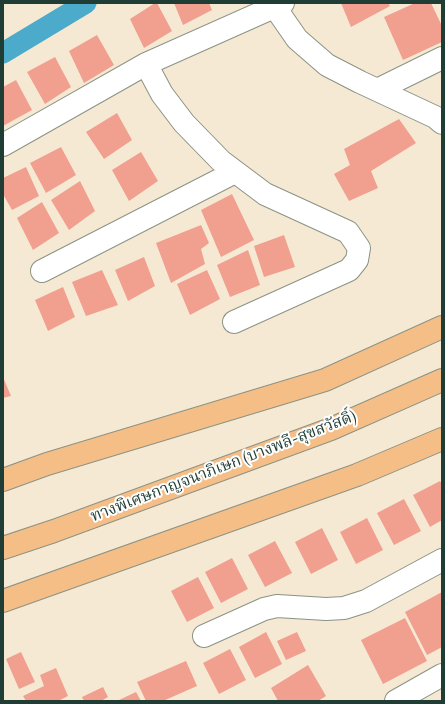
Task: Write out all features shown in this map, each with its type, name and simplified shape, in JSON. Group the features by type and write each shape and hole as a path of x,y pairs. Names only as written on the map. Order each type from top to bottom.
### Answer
{"highway":[{"path":"3,480 47,464 325,380 442,327"},
{"name":"ทางพิเศษกาญจนาภิเษก (บางพลี-สุขสวัสดิ์)","path":"3,548 54,531 332,430 442,380"},
{"path":"3,601 357,475 442,439"}],"street":[{"path":"3,145 146,64 277,4 297,39 327,65 435,117 442,123"},
{"path":"377,90 442,58"},
{"path":"146,64 162,94 184,123 221,161 265,194 348,232 359,248 358,260 349,270 234,322"},
{"path":"42,271 235,172"},
{"path":"204,636 264,609 277,606 326,609 344,608 366,601 442,560"},
{"path":"396,701 442,675"}],"building":[{"path":"157,3 172,31 144,48 130,19"},
{"path":"174,3 209,3 212,10 183,25"},
{"path":"341,3 388,3 390,6 351,27"},
{"path":"415,3 431,3 442,26 442,42 403,60 384,17"},
{"path":"97,35 114,65 84,83 69,51"},
{"path":"55,57 71,87 45,104 27,72"},
{"path":"16,80 32,110 3,126 3,87"},
{"path":"117,113 132,140 104,159 86,132"},
{"path":"399,119 416,143 371,171 378,188 349,201 334,174 350,165 344,149"},
{"path":"61,147 76,175 46,193 30,163"},
{"path":"141,152 158,181 129,201 112,170"},
{"path":"26,167 39,196 12,210 3,194 3,178"},
{"path":"80,181 95,211 69,230 51,200"},
{"path":"232,194 254,240 221,257 201,210"},
{"path":"42,202 59,233 33,250 17,218"},
{"path":"201,225 209,243 201,249 205,264 171,283 156,243"},
{"path":"284,235 295,267 264,277 254,246"},
{"path":"248,250 260,285 230,297 217,265"},
{"path":"144,257 155,286 128,301 115,270"},
{"path":"102,270 118,305 86,316 72,282"},
{"path":"207,270 220,299 190,315 177,284"},
{"path":"63,287 75,317 48,331 35,300"},
{"path":"3,377 11,396 3,398"},
{"path":"440,481 442,484 442,520 430,527 413,495"},
{"path":"404,499 421,531 394,545 377,513"},
{"path":"367,518 383,550 356,564 340,532"},
{"path":"322,528 338,560 311,574 295,542"},
{"path":"275,541 292,573 265,587 248,555"},
{"path":"232,558 248,589 221,603 205,572"},
{"path":"198,577 214,608 187,622 171,591"},
{"path":"442,592 442,647 427,655 405,612"},
{"path":"405,618 427,661 383,684 361,640"},
{"path":"266,632 282,664 255,678 239,647"},
{"path":"297,632 306,651 286,660 277,641"},
{"path":"230,649 246,680 219,694 203,663"},
{"path":"21,652 35,682 19,689 6,659"},
{"path":"186,661 197,686 163,701 146,701 137,682"},
{"path":"308,665 326,696 318,701 278,701 271,688"},
{"path":"56,668 68,696 58,701 26,701 23,696 44,686 40,675"},
{"path":"103,687 108,697 101,701 84,701 82,697"},
{"path":"136,692 141,701 119,700"}],"waterway":[{"path":"3,53 86,3"}]}
